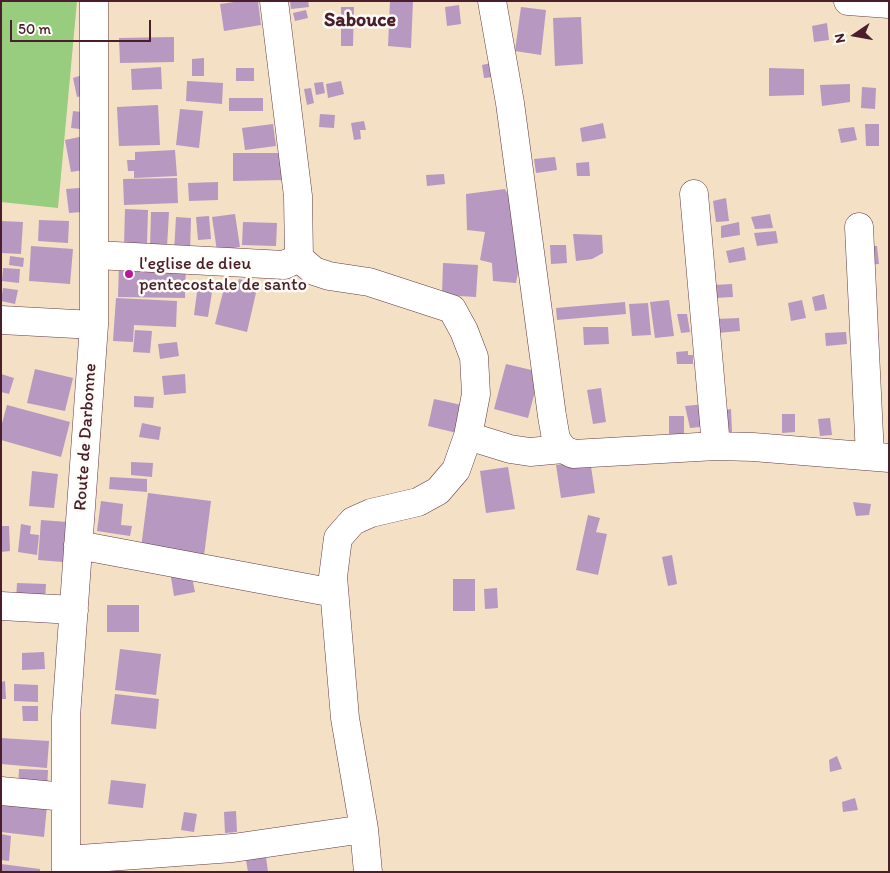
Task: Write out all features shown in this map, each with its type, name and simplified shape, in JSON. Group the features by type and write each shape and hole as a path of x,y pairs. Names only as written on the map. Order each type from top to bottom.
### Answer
{"street":[{"name":"Route de Darbonne","path":"66,866 66,717 94,325 96,255 94,1"},
{"path":"274,1 298,196 299,258 314,271 329,276 370,282 452,309 464,331 474,357 476,394 468,436 456,470 438,491 418,502 371,513 353,521 338,538 333,577 345,718 364,829 368,872"},
{"path":"492,1 510,103 552,416 556,439 563,449 573,454 716,446 879,457 859,227"},
{"path":"848,1 889,4"},
{"path":"694,194 716,446"},
{"path":"96,255 284,265 299,258"},
{"path":"1,320 94,325"},
{"path":"468,436 510,449 530,452 563,449"},
{"path":"78,545 334,592"},
{"path":"1,606 74,610"},
{"path":"1,791 66,797"},
{"path":"66,866 233,848 364,829"}],"green space":[{"path":"1,1 77,1 58,208 1,202"}],"building":[{"path":"258,1 261,25 224,31 220,4"},
{"path":"290,1 308,1 309,7 291,9"},
{"path":"390,1 413,1 411,48 388,46"},
{"path":"459,5 461,24 447,26 445,7"},
{"path":"341,7 354,7 353,46 341,46"},
{"path":"521,7 546,10 541,55 515,51"},
{"path":"306,10 308,18 295,21 293,13"},
{"path":"581,17 583,64 555,66 553,18"},
{"path":"827,23 829,40 814,42 812,26"},
{"path":"174,37 174,62 120,63 119,38"},
{"path":"204,58 204,76 192,76 192,59"},
{"path":"491,63 494,77 484,78 482,65"},
{"path":"161,67 162,89 132,90 131,69"},
{"path":"236,68 254,68 254,81 236,81"},
{"path":"769,68 804,69 804,95 769,96"},
{"path":"82,75 86,95 77,97 73,78"},
{"path":"187,81 223,83 222,104 186,101"},
{"path":"341,81 344,94 328,98 326,84"},
{"path":"323,82 325,93 316,95 314,83"},
{"path":"850,84 850,102 822,106 820,85"},
{"path":"862,87 876,88 875,109 861,108"},
{"path":"311,88 314,103 307,105 304,89"},
{"path":"229,98 263,98 263,111 229,111"},
{"path":"158,105 160,145 119,146 117,107"},
{"path":"180,109 203,111 199,148 176,145"},
{"path":"73,111 81,112 80,129 71,128"},
{"path":"320,114 335,115 334,128 319,127"},
{"path":"364,121 366,130 360,130 361,139 354,140 351,123"},
{"path":"603,123 606,138 582,142 580,128"},
{"path":"273,124 276,146 245,150 242,128"},
{"path":"865,124 879,124 879,146 866,146"},
{"path":"854,127 857,140 841,143 838,129"},
{"path":"84,136 90,169 71,172 65,140"},
{"path":"175,150 177,176 134,178 134,171 128,171 127,160 135,160 135,152"},
{"path":"233,153 284,153 284,180 233,181"},
{"path":"555,157 557,170 536,173 534,159"},
{"path":"589,162 590,176 577,176 576,163"},
{"path":"444,174 445,184 427,186 426,175"},
{"path":"177,178 178,203 124,205 123,179"},
{"path":"218,182 218,200 189,201 188,183"},
{"path":"80,188 82,212 69,213 66,189"},
{"path":"505,189 526,228 516,283 493,281 492,263 480,260 485,232 467,230 466,194"},
{"path":"726,198 729,221 716,222 713,201"},
{"path":"125,209 148,210 147,245 124,244"},
{"path":"151,212 169,212 167,247 150,247"},
{"path":"235,214 240,247 217,251 212,217"},
{"path":"770,214 773,228 755,229 751,217"},
{"path":"209,216 211,239 198,240 196,217"},
{"path":"176,217 191,218 190,252 174,252"},
{"path":"39,220 69,221 68,243 38,241"},
{"path":"1,221 23,222 21,254 1,253"},
{"path":"243,222 277,223 276,246 242,245"},
{"path":"739,222 740,235 721,238 721,226"},
{"path":"776,231 778,243 757,246 754,233"},
{"path":"573,234 602,235 603,253 592,259 576,261"},
{"path":"550,245 566,245 567,263 551,264"},
{"path":"31,246 73,249 70,284 29,281"},
{"path":"869,246 877,246 879,264 864,265"},
{"path":"744,247 746,260 729,263 726,251"},
{"path":"10,256 24,258 23,267 9,265"},
{"path":"119,263 186,264 185,298 118,297"},
{"path":"443,263 478,265 476,297 442,295"},
{"path":"3,268 20,269 19,283 2,281"},
{"path":"239,279 258,284 247,332 215,324 224,288 236,291"},
{"path":"198,284 213,286 208,317 194,315"},
{"path":"732,284 733,297 715,298 713,285"},
{"path":"3,288 18,290 15,304 1,301"},
{"path":"824,294 827,309 815,311 812,297"},
{"path":"116,298 177,301 176,327 134,325 133,342 113,341"},
{"path":"669,300 674,336 655,338 650,302"},
{"path":"802,300 806,318 791,321 788,303"},
{"path":"625,302 626,314 557,320 556,308"},
{"path":"648,303 651,335 632,336 629,304"},
{"path":"677,314 687,314 690,332 681,333"},
{"path":"739,318 740,331 717,333 716,319"},
{"path":"583,327 608,327 609,344 584,345"},
{"path":"135,330 152,331 150,353 133,352"},
{"path":"846,332 847,344 826,346 825,333"},
{"path":"177,342 179,356 160,359 158,344"},
{"path":"688,351 688,355 693,355 693,364 677,364 676,352"},
{"path":"506,364 540,372 528,418 494,409"},
{"path":"35,369 73,378 65,411 27,403"},
{"path":"1,374 14,378 9,394 1,392"},
{"path":"185,374 186,393 164,395 162,376"},
{"path":"601,388 606,422 593,424 587,390"},
{"path":"134,396 154,397 153,408 134,407"},
{"path":"434,399 471,407 465,435 428,426"},
{"path":"705,404 710,426 690,428 685,406"},
{"path":"7,405 70,422 61,457 1,440 1,427"},
{"path":"731,409 732,432 723,433 721,411"},
{"path":"782,414 795,414 795,432 782,433"},
{"path":"669,416 684,416 684,435 669,434"},
{"path":"830,418 832,435 820,436 818,419"},
{"path":"142,423 161,427 159,440 139,437"},
{"path":"590,460 595,493 561,498 556,465"},
{"path":"131,462 153,463 152,477 131,475"},
{"path":"508,467 515,509 486,513 480,471"},
{"path":"32,471 58,474 54,508 29,506"},
{"path":"110,477 147,479 147,492 109,489"},
{"path":"148,493 211,501 204,556 141,548"},
{"path":"101,501 123,504 121,525 132,526 130,536 97,531"},
{"path":"853,502 871,504 869,515 856,516"},
{"path":"588,515 600,518 596,532 607,534 598,575 576,570"},
{"path":"41,520 67,522 63,562 38,560"},
{"path":"21,524 31,526 30,534 39,535 37,555 18,552"},
{"path":"1,526 9,526 10,551 1,552"},
{"path":"672,555 677,584 668,586 662,557"},
{"path":"190,567 195,592 174,596 170,571"},
{"path":"453,579 475,579 475,611 453,611"},
{"path":"17,583 46,584 45,601 16,600"},
{"path":"497,588 498,608 485,609 484,589"},
{"path":"107,605 139,605 139,632 107,632"},
{"path":"120,649 161,654 156,695 115,690"},
{"path":"44,652 45,669 22,670 22,653"},
{"path":"5,681 6,699 1,699 1,682"},
{"path":"14,684 38,685 38,702 14,701"},
{"path":"115,694 159,699 156,729 111,724"},
{"path":"22,706 38,706 38,721 23,721"},
{"path":"1,738 49,741 47,768 1,764"},
{"path":"837,756 842,769 830,772 829,760"},
{"path":"19,769 48,770 47,791 18,790"},
{"path":"111,780 146,784 143,808 108,804"},
{"path":"855,798 858,810 843,812 842,802"},
{"path":"1,800 47,806 44,837 1,832"},
{"path":"236,811 237,832 225,833 224,812"},
{"path":"184,812 197,814 194,832 181,830"},
{"path":"1,834 11,836 9,861 1,860"},
{"path":"266,857 268,872 248,872 246,860"},
{"path":"1,864 40,869 40,872 1,872"}],"place":[{"name":"l'eglise de dieu pentecostale de santo","path":"129,274"}],"district":[{"name":"Sabouce","path":"360,21"}]}
